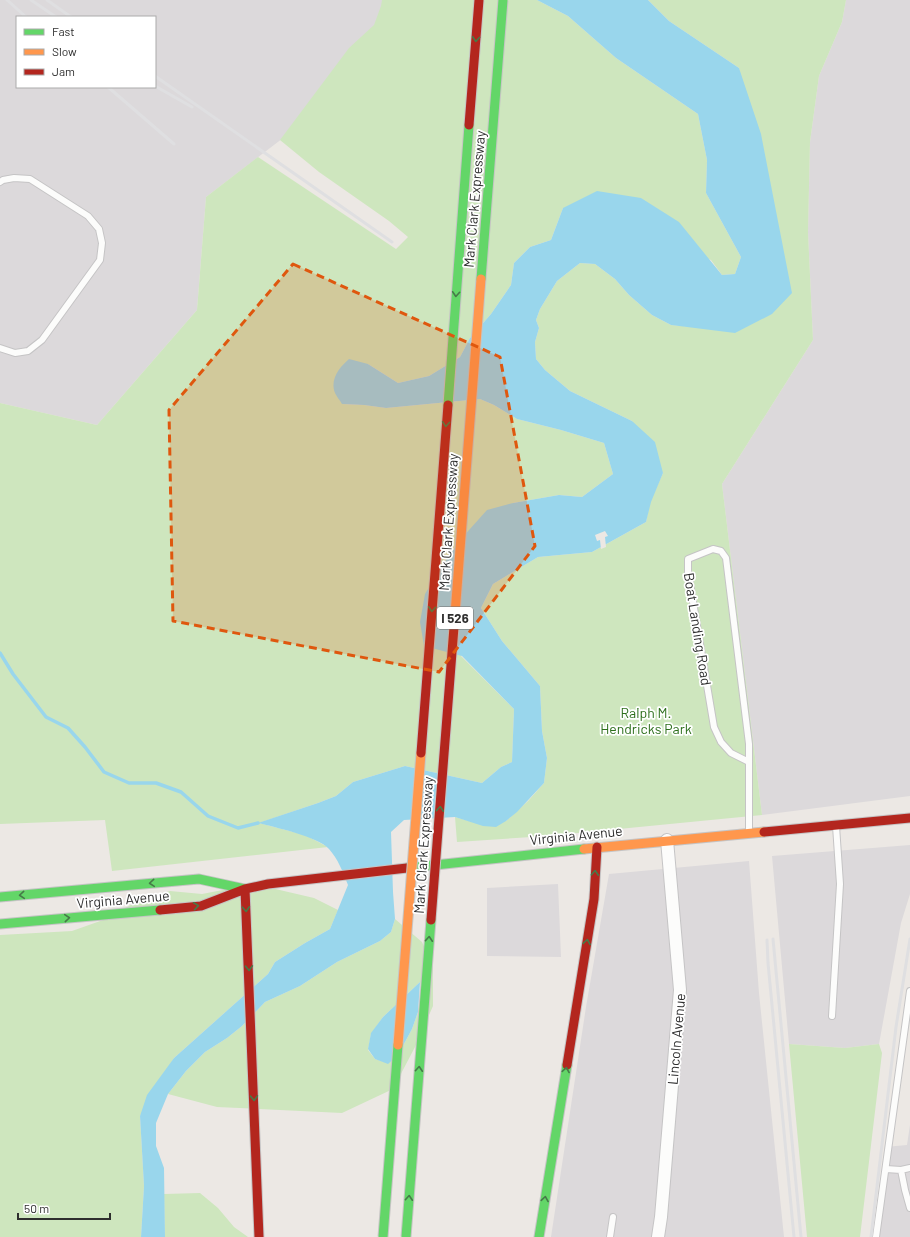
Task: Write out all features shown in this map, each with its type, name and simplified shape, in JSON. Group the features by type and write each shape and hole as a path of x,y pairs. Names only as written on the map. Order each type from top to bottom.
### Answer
{"main road":[{"name":"Mark Clark Expressway","path":"383,1237 479,0"},
{"name":"Mark Clark Expressway","path":"406,1237 503,0"},
{"name":"Virginia Avenue","path":"0,924 43,917 200,906 245,889 268,884 596,846 910,818"},
{"path":"539,1237 594,899 596,846"},
{"name":"Virginia Avenue","path":"0,897 41,897 199,879 245,889"},
{"path":"245,889 248,929 259,1237"}],"street":[{"name":"Lincoln Avenue","path":"658,1237 661,1217 680,990 667,840"}],"lane":[{"path":"0,182 14,178 30,179 88,216 99,229 102,243 100,260 42,340 28,351 14,353 0,348"},
{"name":"Boat Landing Road","path":"749,762 732,753 721,742 714,727 707,686 688,572 688,559 713,549 721,551 726,558 749,744 749,762 749,832"},
{"path":"832,1016 840,884 836,824"},
{"path":"876,1237 910,992"},
{"path":"886,1169 901,1170 910,1168"},
{"path":"901,1170 910,1208"},
{"path":"610,1237 612,1217"}],"highlighted area":[{"path":"293,264 500,357 535,546 439,672 173,621 169,410"}],"shaded area":[{"path":"0,0 423,0 415,37 206,197 197,310 97,425 0,403"},
{"path":"846,0 910,0 910,796 762,815 722,484 813,340 808,232 810,142 819,76 842,22"},
{"path":"910,845 910,894 901,923 879,1044 845,1048 789,1044 772,856"},
{"path":"749,861 759,993 784,1237 551,1237 586,1007 609,874"},
{"path":"558,884 561,957 487,956 487,888"},
{"path":"910,1125 910,1237 874,1237 885,1147 907,1145"}],"green space":[{"path":"382,0 537,0 568,16 616,58 698,114 707,160 706,193 741,257 735,274 722,275 711,260 563,208 551,240 530,247 514,263 511,285 491,314 470,338 460,357 429,376 398,383 368,364 342,404 386,408 480,399 494,405 517,419 604,443 613,474 582,497 559,495 513,503 461,539 441,567 461,656 514,709 512,762 501,767 482,783 405,766 353,782 336,796 259,823 305,835 328,847 112,871 105,820 0,824 0,403 97,425 197,310 206,197 258,157 396,249 408,237 389,221 319,172 280,140 349,48 374,25"},
{"name":"Ralph M. Hendricks Park","path":"648,0 846,0 842,22 819,76 810,142 808,232 813,340 722,484 762,815 547,836 457,842 455,817 469,821 506,821 528,801 544,783 547,758 542,731 540,686 502,641 481,608 493,584 538,557 592,552 646,522 650,502 663,473 632,421 570,391 545,370 536,359 535,342 539,328 536,320 540,309 557,281 580,263 595,264 615,279 629,295 652,315 671,325 695,327 772,314 739,68 669,21"},
{"path":"254,884 314,898 338,910 330,929 275,962 268,974 174,1058 140,1116 144,1186 141,1237 0,1237 0,935 72,931 103,920 140,900 170,891 202,894"},
{"path":"395,919 422,942 433,966 433,1006 415,1047 393,1089 342,1113 217,1107 168,1094 186,1071 205,1052 242,1026 265,1002 300,986 337,962 380,941 391,932","holes":["420,982 422,989 418,1012 412,1029 398,1055 388,1063 375,1059 368,1050 371,1034 383,1017"]},
{"path":"789,1044 845,1048 879,1044 882,1053 860,1237 807,1237"},
{"path":"200,1193 218,1208 234,1227 248,1237 165,1237 164,1194"}],"water":[{"path":"537,0 648,0 669,21 739,68 761,134 792,293 772,314 735,333 671,325 652,315 629,295 615,279 595,264 580,263 557,281 540,309 536,320 539,328 535,342 536,359 545,370 570,391 632,421 655,442 663,473 651,502 646,522 592,552 538,557 493,584 481,608 502,641 540,686 542,731 547,758 544,783 517,812 496,827 483,826 455,817 404,820 391,832 395,919 391,932 380,941 337,962 300,986 265,1002 242,1026 205,1052 186,1071 168,1094 156,1123 156,1146 164,1168 165,1237 141,1237 144,1186 140,1116 147,1095 174,1058 268,974 275,962 330,929 348,885 335,857 324,845 316,840 296,833 258,823 336,796 353,782 405,766 482,783 501,767 512,762 514,709 462,656 424,646 420,622 425,594 441,567 461,539 487,510 513,503 559,495 582,497 613,474 604,443 517,419 494,405 480,399 386,408 342,404 335,394 333,385 337,372 349,359 368,364 398,383 429,376 460,357 470,338 491,314 511,285 514,263 530,247 551,240 563,208 597,191 641,198 679,222 722,275 735,274 741,257 706,193 707,160 698,114 616,58 568,16"},
{"path":"420,982 418,1012 412,1029 398,1055 388,1064 375,1059 368,1049 371,1033 383,1017"}],"pier":[{"path":"605,531 608,536 605,537 606,547 601,549 600,540 597,541 595,535"}],"waterway":[{"path":"0,653 13,674 46,717 68,728 104,772 129,783 156,783 181,792 208,816 238,828 258,823"}],"railway":[{"path":"7,0 25,16"},
{"path":"31,0 55,16"},
{"path":"47,0 70,16"},
{"path":"156,77 392,242"},
{"path":"156,87 192,107"},
{"path":"109,88 174,144"},
{"path":"773,939 801,1237"},
{"path":"871,1237 896,1027 910,939"},
{"path":"767,940 794,1237"}],"traffic: fast":[{"path":"481,279 503,0"},
{"path":"448,405 469,125"},
{"path":"407,868 584,849"},
{"path":"0,897 199,879 245,889"},
{"path":"0,924 160,910"},
{"path":"406,1237 431,920"},
{"path":"383,1237 398,1045"},
{"path":"539,1237 567,1065"}],"traffic: slow":[{"path":"454,627 481,279"},
{"path":"398,1045 421,753"},
{"path":"584,849 764,832"}],"traffic: jam":[{"path":"469,125 479,0"},
{"path":"421,753 448,405"},
{"path":"431,920 454,627"},
{"path":"764,832 910,818"},
{"path":"567,1065 594,899 597,847"},
{"path":"160,910 201,906 245,889 268,884 407,868"},
{"path":"245,889 259,1237"}]}
